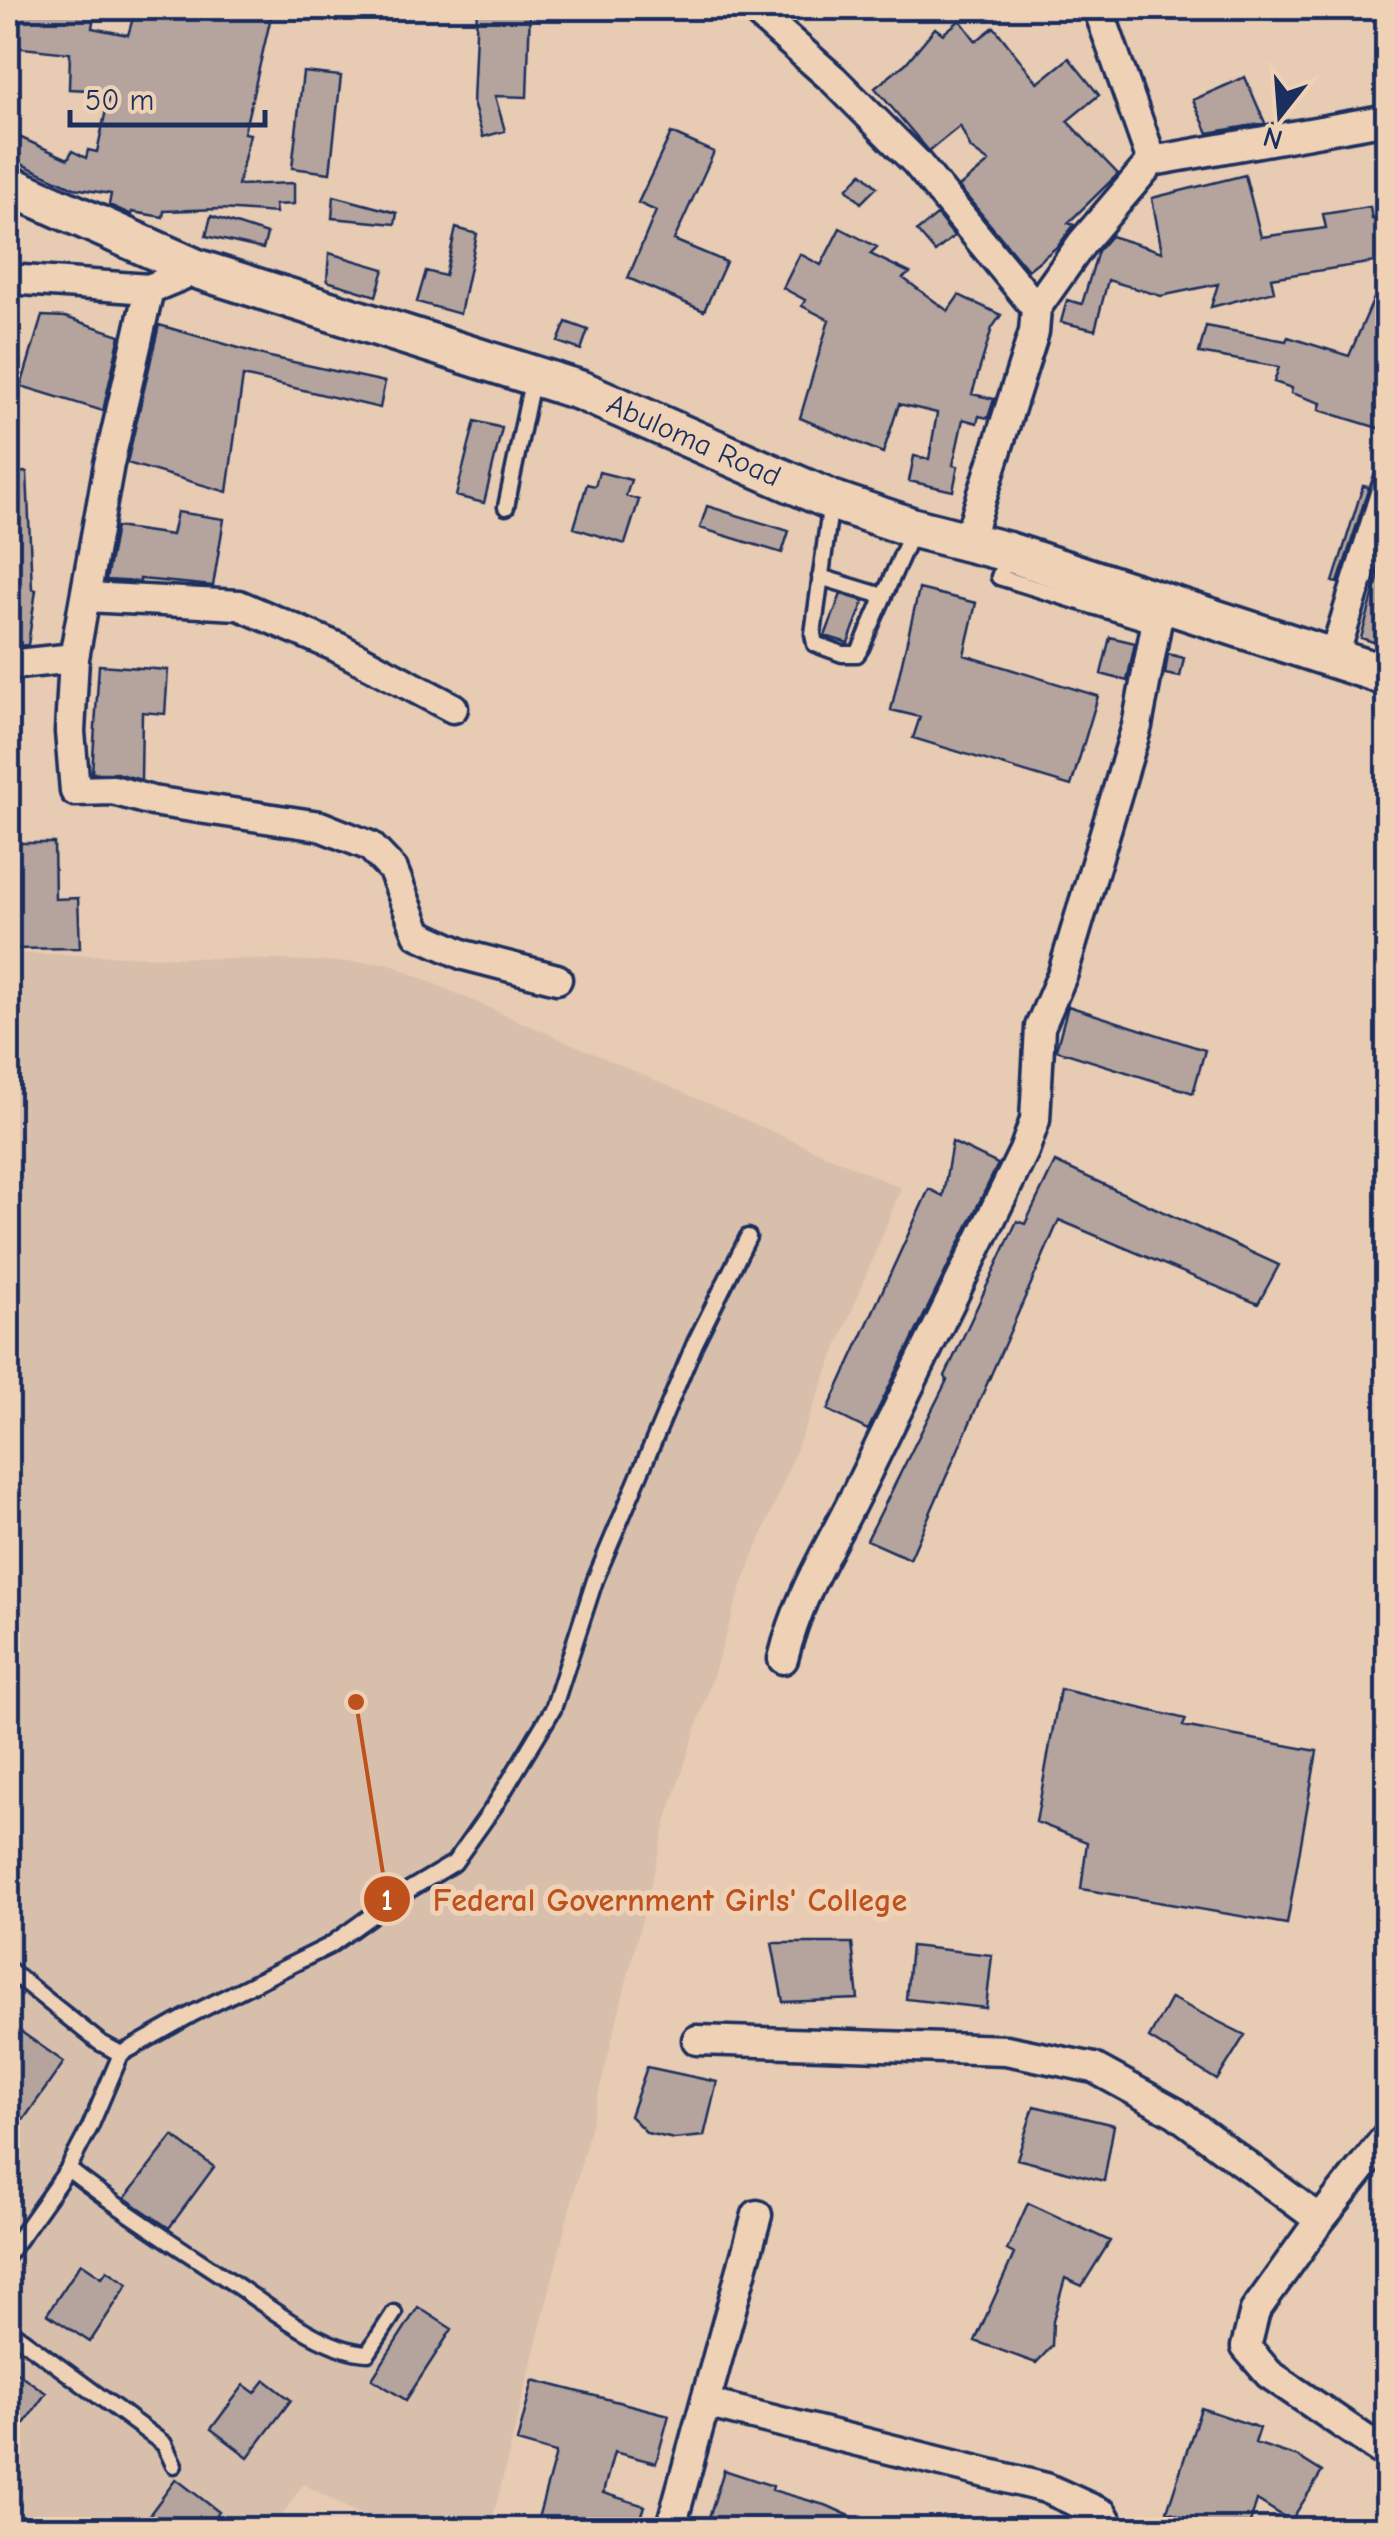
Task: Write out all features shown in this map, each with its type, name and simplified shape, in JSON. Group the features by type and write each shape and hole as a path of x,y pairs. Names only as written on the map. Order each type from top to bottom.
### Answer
{"street":[{"path":"752,8 833,78 916,162 1036,308"},
{"path":"1098,8 1152,161"},
{"path":"968,541 1034,332 1036,308 1082,243 1152,161 1388,119"},
{"name":"Abuloma Road","path":"8,185 197,268 582,391 831,500 914,528 1008,552 1156,614 1333,658 1388,676"},
{"path":"8,279 150,289 197,268"},
{"path":"150,289 108,464 74,658 70,732 75,791 113,790 152,801 320,826 354,839 370,846 393,870 418,934 464,955 557,978"},
{"path":"1333,658 1388,484"},
{"path":"87,597 238,605 337,647 453,708"},
{"path":"783,1659 793,1617 809,1581 852,1504 1024,1151 1035,1120 1040,1027 1063,973 1137,726 1156,614"},
{"path":"8,664 74,658"},
{"path":"697,2040 1006,2050 1094,2068 1176,2112 1320,2220"},
{"path":"1388,2135 1320,2220 1255,2312 1246,2347 1269,2374 1388,2455"},
{"path":"670,2530 757,2215"},
{"path":"706,2403 1046,2488 1103,2514 1112,2530"}],"lane":[{"path":"506,507 533,376"},
{"path":"831,500 813,640 814,644 842,654 857,654 914,528"},
{"path":"820,577 884,596"},
{"path":"8,2254 68,2169 120,2054 328,1946 454,1863 553,1710 595,1580 695,1342 748,1237"},
{"path":"8,1969 120,2054"},
{"path":"68,2169 124,2212 302,2329 354,2353 368,2353 394,2313"},
{"path":"8,2329 164,2444 174,2465"}],"shaded area":[{"path":"8,953 387,963 901,1188 742,1585 667,1819 490,2529 387,2529 303,2484 273,2529 8,2530"}],"building":[{"path":"16,8 95,8 92,28 128,35 136,8 273,8 244,133 250,134 238,185 294,183 294,204 275,205 276,213 221,209 164,211 163,217 132,215 109,205 111,194 74,188 8,158 8,132 68,159 72,151 86,158 88,150 97,152 110,91 69,89 70,53 12,47"},
{"path":"477,8 530,8 527,97 495,96 505,131 483,137 473,103"},
{"path":"960,20 976,41 994,27 1038,83 1069,58 1099,95 1067,121 1118,174 1068,223 1074,225 1058,246 1028,270 959,187 989,162 971,149 960,126 929,151 875,88 906,63 935,28 943,34"},
{"path":"303,72 341,76 330,173 292,168"},
{"path":"1245,77 1265,123 1208,133 1193,100"},
{"path":"671,133 714,152 674,240 726,262 704,311 628,278 656,211 638,203"},
{"path":"862,173 877,187 861,203 847,189"},
{"path":"1245,175 1261,237 1326,228 1323,214 1370,207 1372,219 1388,217 1388,260 1271,278 1274,291 1211,307 1218,284 1161,296 1108,280 1095,330 1061,322 1067,300 1082,304 1098,251 1111,236 1162,252 1152,198"},
{"path":"334,196 397,213 395,224 332,218"},
{"path":"937,215 954,236 935,252 917,231"},
{"path":"211,216 267,234 263,249 206,236"},
{"path":"456,228 477,234 460,314 417,302 426,271 445,276"},
{"path":"840,228 877,247 870,254 910,273 903,278 948,311 959,295 1001,315 992,328 972,394 994,399 988,418 979,416 977,423 963,419 953,465 958,466 953,491 909,481 914,456 929,459 937,413 899,404 883,453 800,418 829,320 802,306 805,300 783,288 800,254 821,265"},
{"path":"329,253 384,269 376,296 327,281"},
{"path":"1388,266 1388,431 1319,410 1321,403 1291,393 1292,388 1274,382 1279,367 1199,353 1206,326 1286,341 1288,337 1349,356"},
{"path":"42,316 65,317 120,335 103,411 21,386"},
{"path":"566,322 588,330 581,350 558,342"},
{"path":"159,325 270,357 385,382 380,408 243,376 227,492 127,463"},
{"path":"475,421 502,428 484,503 456,496"},
{"path":"27,472 32,589 36,590 28,645 8,647 8,473"},
{"path":"599,472 631,480 626,496 639,500 625,544 574,528 587,484 595,486"},
{"path":"1363,486 1369,487 1338,583 1333,582"},
{"path":"707,506 789,531 782,553 700,528"},
{"path":"177,512 224,519 213,586 106,580 116,527 172,535"},
{"path":"1388,544 1388,647 1361,638"},
{"path":"919,589 976,603 964,655 1098,696 1071,786 913,738 920,717 891,710"},
{"path":"841,594 864,601 848,643 825,636"},
{"path":"1110,637 1135,643 1127,681 1101,674"},
{"path":"1168,654 1184,658 1180,677 1165,674"},
{"path":"99,665 168,670 165,714 142,712 141,780 117,773 92,773"},
{"path":"9,843 54,843 55,899 78,898 80,948 11,949"},
{"path":"1068,1006 1205,1050 1193,1093 1056,1050"},
{"path":"952,1142 998,1164 868,1430 828,1410 929,1189 943,1196"},
{"path":"1055,1162 1279,1265 1258,1304 1059,1220 910,1559 867,1540 947,1380 945,1376 1017,1221 1025,1224"},
{"path":"1060,1689 1186,1719 1183,1726 1317,1751 1287,1924 1081,1889 1087,1842 1036,1822"},
{"path":"772,1943 852,1943 858,1999 783,2002"},
{"path":"911,1946 992,1955 986,2008 906,1999"},
{"path":"1171,1998 1245,2035 1217,2080 1149,2038"},
{"path":"20,2031 64,2062 24,2119 8,2108 8,2049"},
{"path":"647,2067 717,2082 704,2136 674,2139 647,2133 630,2116"},
{"path":"1034,2106 1114,2125 1104,2181 1017,2159"},
{"path":"173,2136 214,2167 169,2228 125,2198"},
{"path":"1028,2203 1110,2241 1082,2286 1065,2278 1053,2321 1052,2346 1036,2363 975,2341 1014,2254 1007,2250"},
{"path":"81,2263 102,2277 107,2270 128,2284 90,2342 47,2314"},
{"path":"418,2307 452,2329 406,2400 372,2379"},
{"path":"8,2366 46,2393 8,2446"},
{"path":"265,2380 291,2400 248,2457 211,2429 244,2385 255,2393"},
{"path":"533,2380 669,2415 656,2463 614,2452 603,2493 645,2506 637,2530 564,2530 537,2522 556,2453 517,2442"},
{"path":"1201,2408 1260,2428 1255,2443 1298,2457 1322,2472 1291,2521 1257,2500 1248,2530 1222,2530 1167,2511"},
{"path":"724,2470 773,2486 772,2490 828,2506 881,2530 705,2530"},
{"path":"176,2479 219,2512 205,2530 138,2530"}],"place":[{"name":"Federal Government Girls' College","path":"356,1702"}]}
